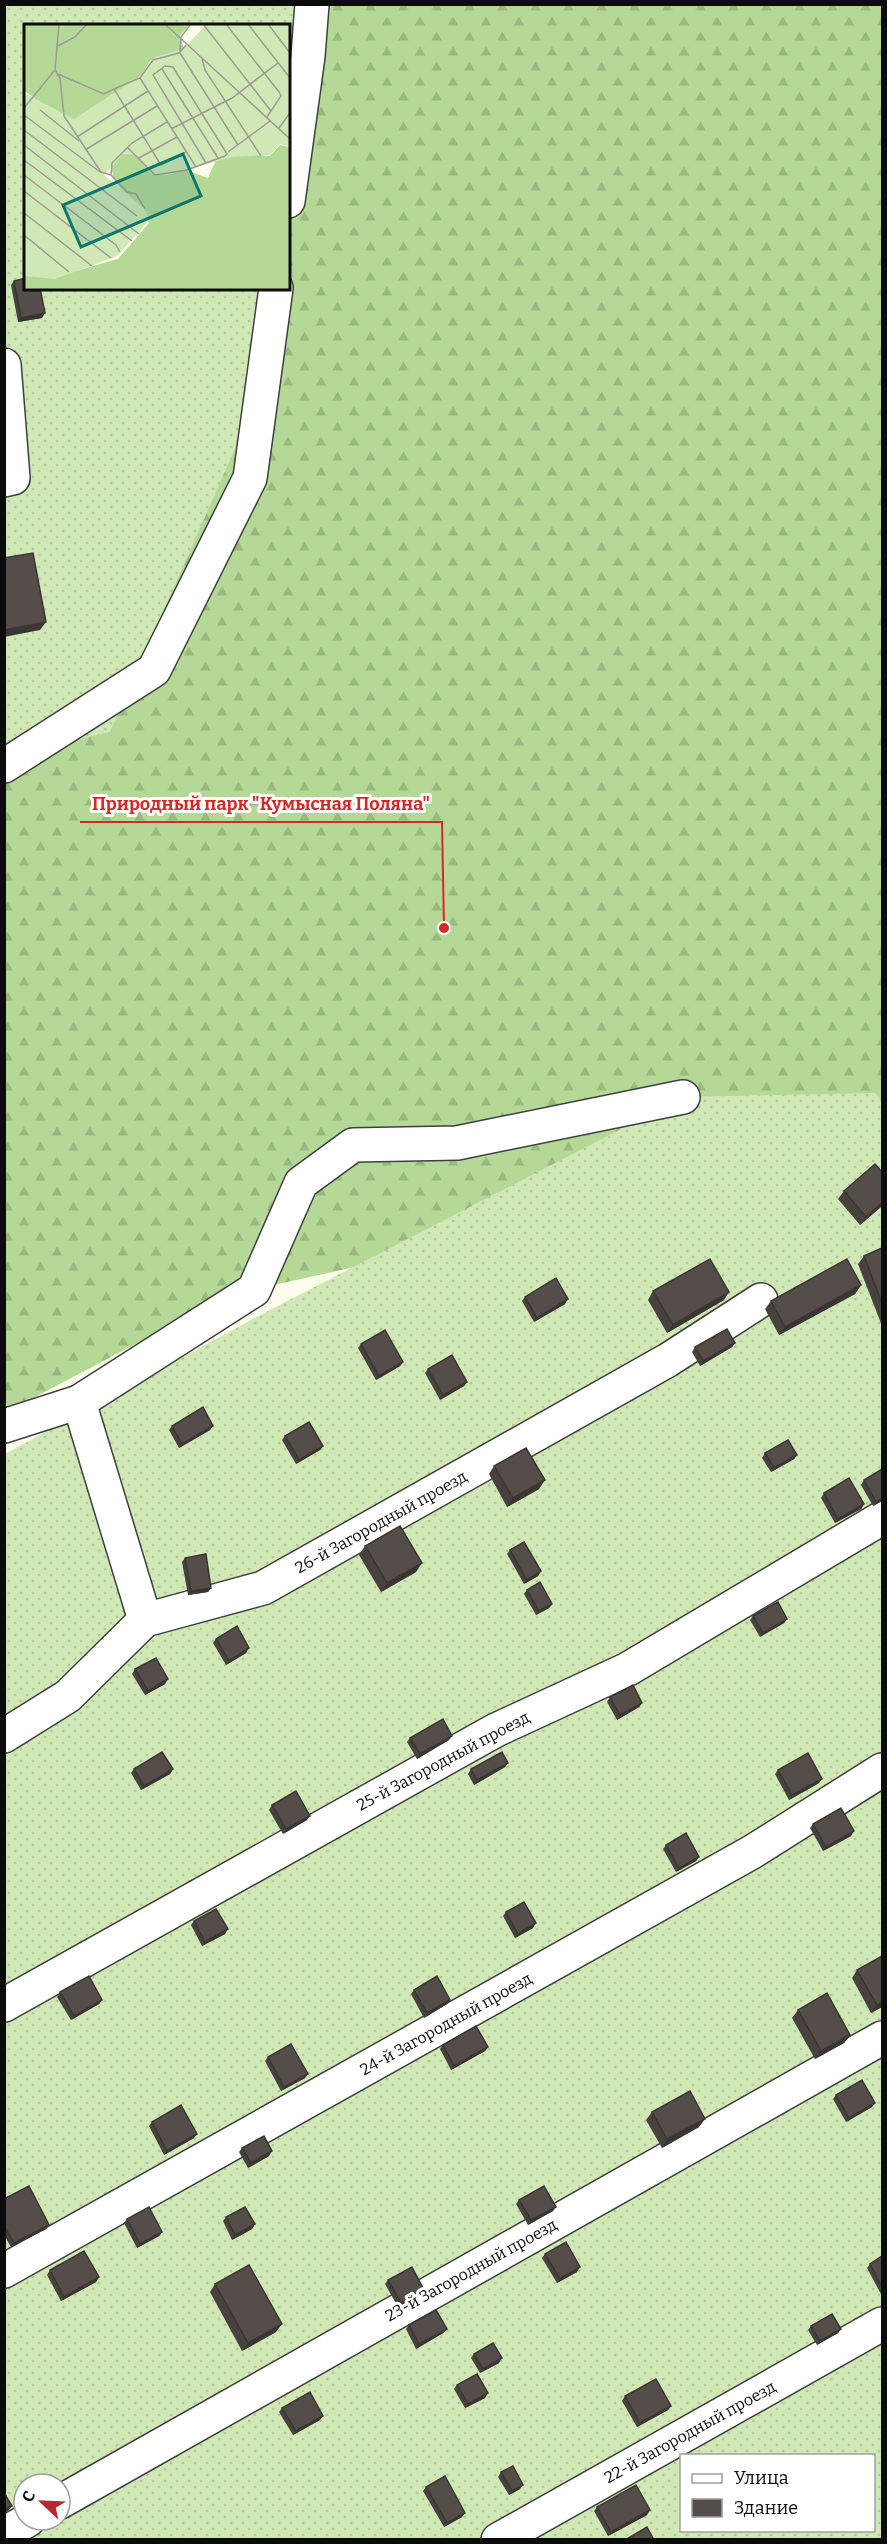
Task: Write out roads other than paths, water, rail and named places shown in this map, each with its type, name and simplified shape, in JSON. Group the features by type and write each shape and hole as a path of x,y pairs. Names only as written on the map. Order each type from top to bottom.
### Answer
{"lane":[{"path":"290,186 308,56 312,4"},
{"path":"4,766 154,670 250,478 276,290"},
{"path":"4,365 9,479"},
{"path":"4,1426 79,1402 254,1290 301,1183 353,1145 457,1143 683,1097"},
{"name":"26-й Загородный проезд","path":"4,1736 68,1696 145,1620 263,1588 668,1360 761,1300"},
{"path":"79,1402 145,1620"},
{"name":"25-й Загородный проезд","path":"4,2005 496,1730 628,1669 882,1518"},
{"name":"24-й Загородный проезд","path":"4,2271 752,1852 882,1770"},
{"name":"23-й Загородный проезд","path":"72,2495 882,2038"},
{"name":"22-й Загородный проезд","path":"498,2540 882,2324"}],"place":[{"name":"Природный парк \"Кумысная Поляна\"","path":"444,928"}]}
